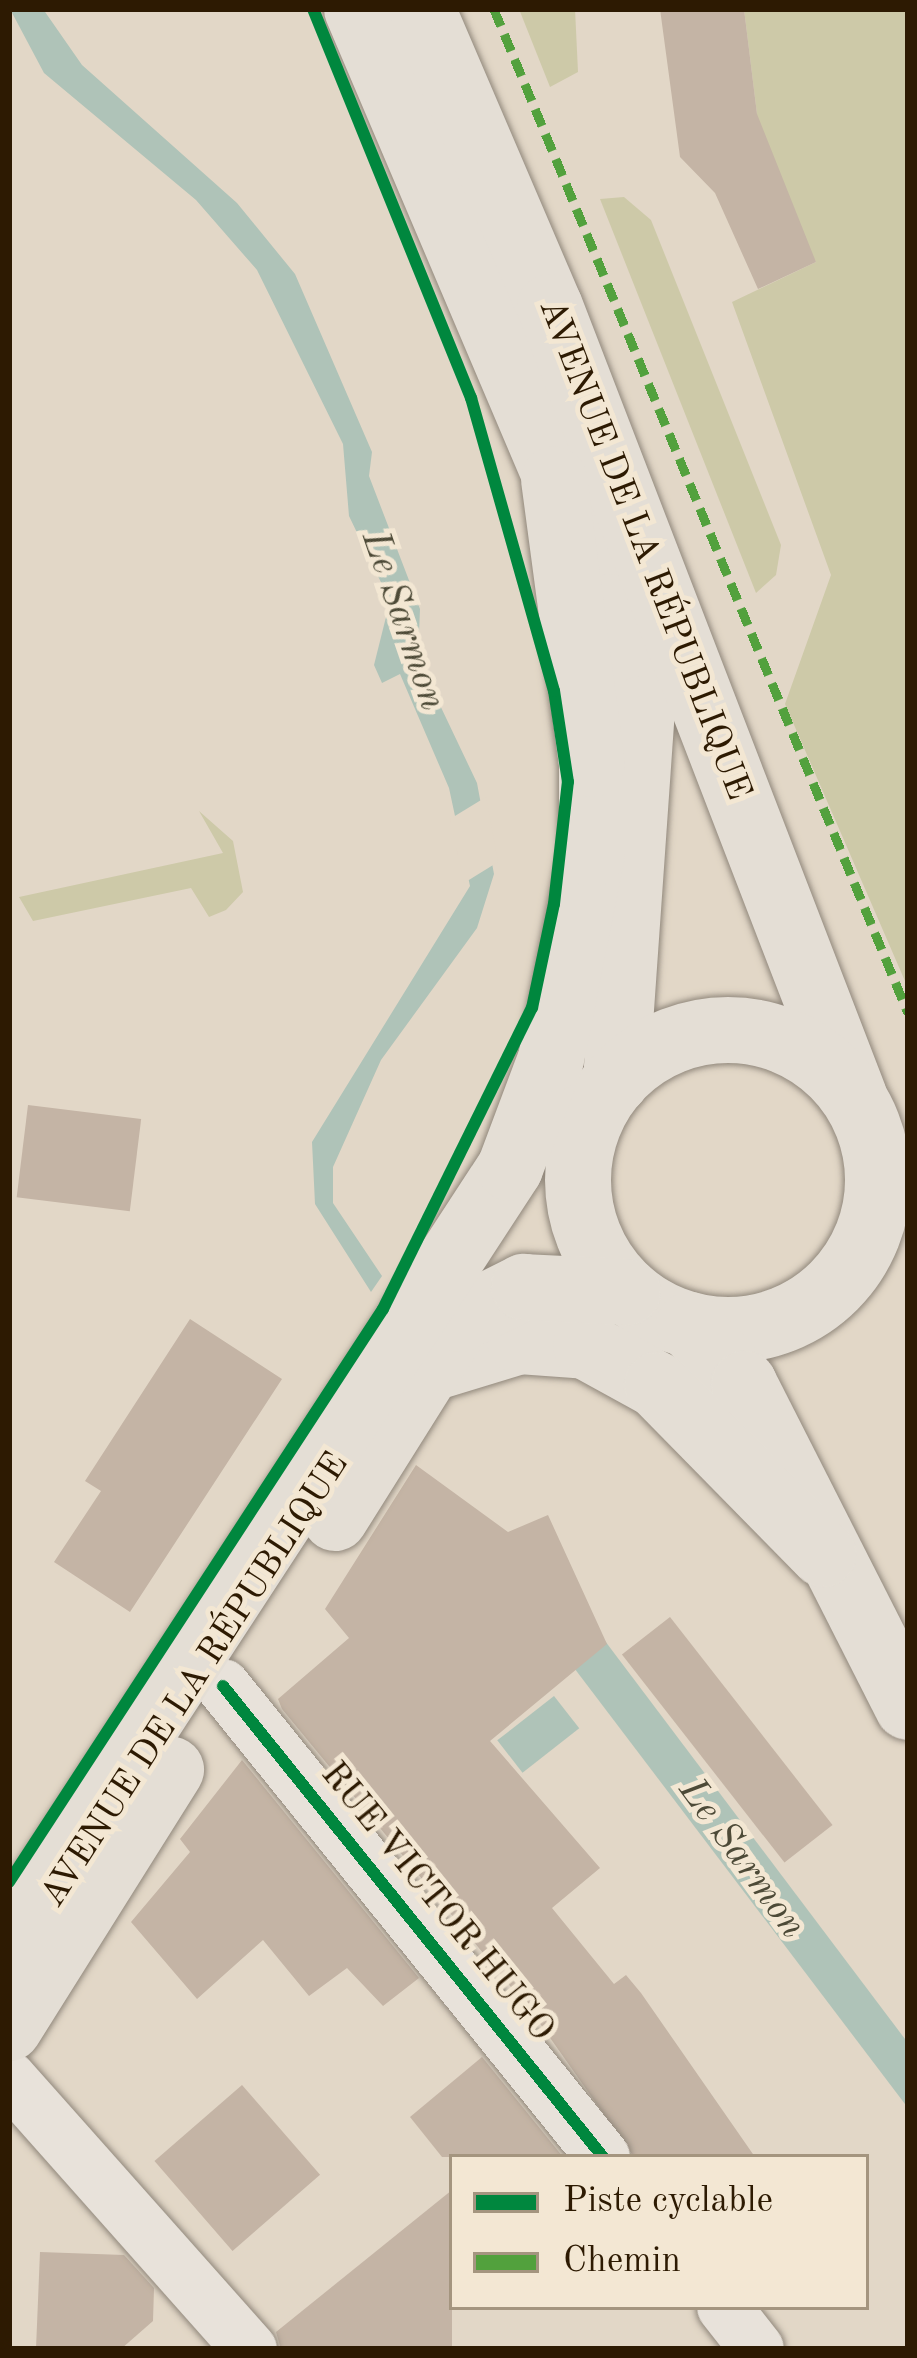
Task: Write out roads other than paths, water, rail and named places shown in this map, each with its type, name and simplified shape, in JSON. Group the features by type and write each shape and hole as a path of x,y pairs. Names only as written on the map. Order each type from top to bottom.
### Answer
{"main road":[{"name":"AVENUE DE LA RÉPUBLIQUE","path":"357,9 554,480 641,709 641,836 603,1100 510,1168"},
{"name":"AVENUE DE LA RÉPUBLIQUE","path":"422,9 550,307 880,1122 908,1216"},
{"name":"AVENUE DE LA RÉPUBLIQUE","path":"9,1936 510,1168 551,1059 592,854 592,764 554,480"},
{"path":"688,1325 789,1318 831,1290 878,1201 880,1122 823,1062 739,1029 693,1033 603,1100 581,1212 628,1292 688,1325 744,1384 823,1555 908,1707"},
{"name":"AVENUE DE LA RÉPUBLIQUE","path":"9,2028 223,1686 435,1367 460,1319 524,1288 628,1292"},
{"path":"435,1367 520,1341 586,1346 700,1423 823,1555"}],"street":[{"name":"RUE VICTOR HUGO","path":"223,1686 601,2154"},
{"path":"9,2078 250,2349"},
{"path":"726,2310 758,2349"}],"water":[{"name":"Le Sarmon","path":"10,9 43,9 82,65 237,203 295,274 372,452 369,476 420,609 418,659 477,783 494,874 477,928 381,1060 333,1167 333,1203 382,1276 371,1292 315,1204 312,1142 470,886 449,788 400,674 382,683 374,665 390,601 349,516 343,444 257,270 196,200 44,73"},
{"name":"Le Sarmon","path":"599,1633 908,2043 908,2108 562,1652"},
{"path":"554,1696 579,1728 523,1773 497,1740"}]}
